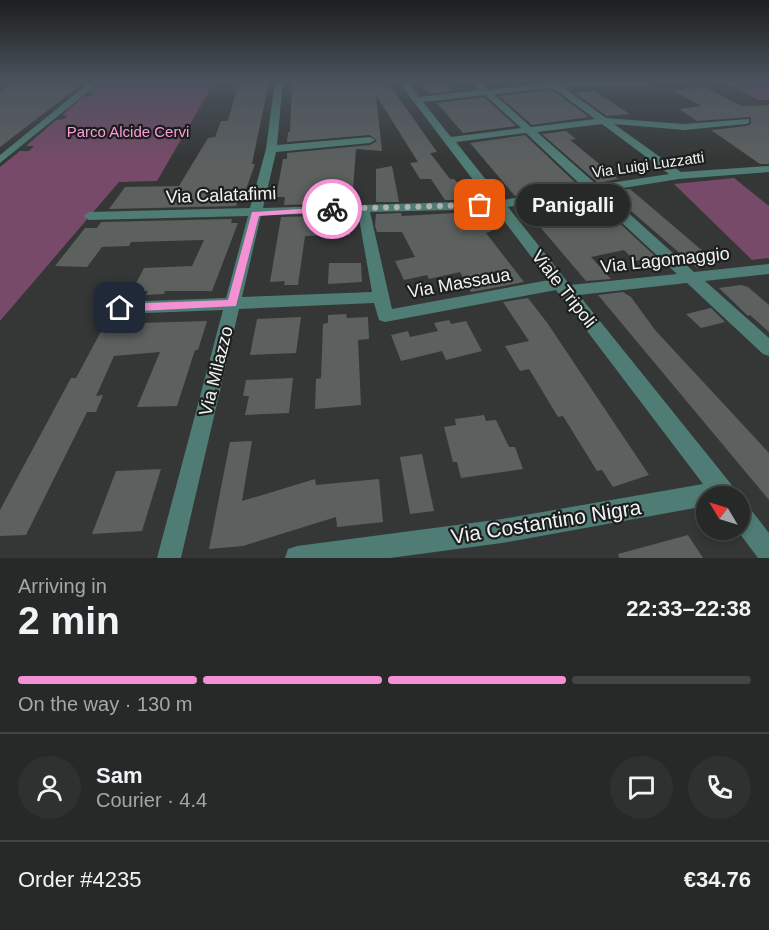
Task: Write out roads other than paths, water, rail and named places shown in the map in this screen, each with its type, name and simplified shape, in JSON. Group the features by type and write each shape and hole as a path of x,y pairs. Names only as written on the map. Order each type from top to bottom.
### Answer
{"street":[{"path":"0,160 66,107"},
{"name":"Via Milazzo","path":"170,558 271,149 276,107"},
{"name":"Viale Tripoli","path":"422,107 718,486"},
{"path":"505,107 769,349"},
{"path":"585,107 679,176"},
{"path":"449,140 604,121 684,127 746,121"},
{"path":"271,149 370,140"},
{"name":"Via Luigi Luzzatti","path":"497,205 679,176 769,169"},
{"name":"Via Calatafimi","path":"89,216 497,205"},
{"name":"Via Massaua","path":"363,208 385,316 562,288"},
{"name":"Via Lagomaggio","path":"562,288 769,268"},
{"name":"Via Massaua","path":"120,308 381,297"},
{"name":"Via Costantino Nigra","path":"297,558 502,531 696,499"},
{"path":"750,527 769,553"}],"place":[{"name":"Panigalli","path":"480,205"}],"park label":[{"name":"Parco Alcide Cervi","path":"128,132"}]}
